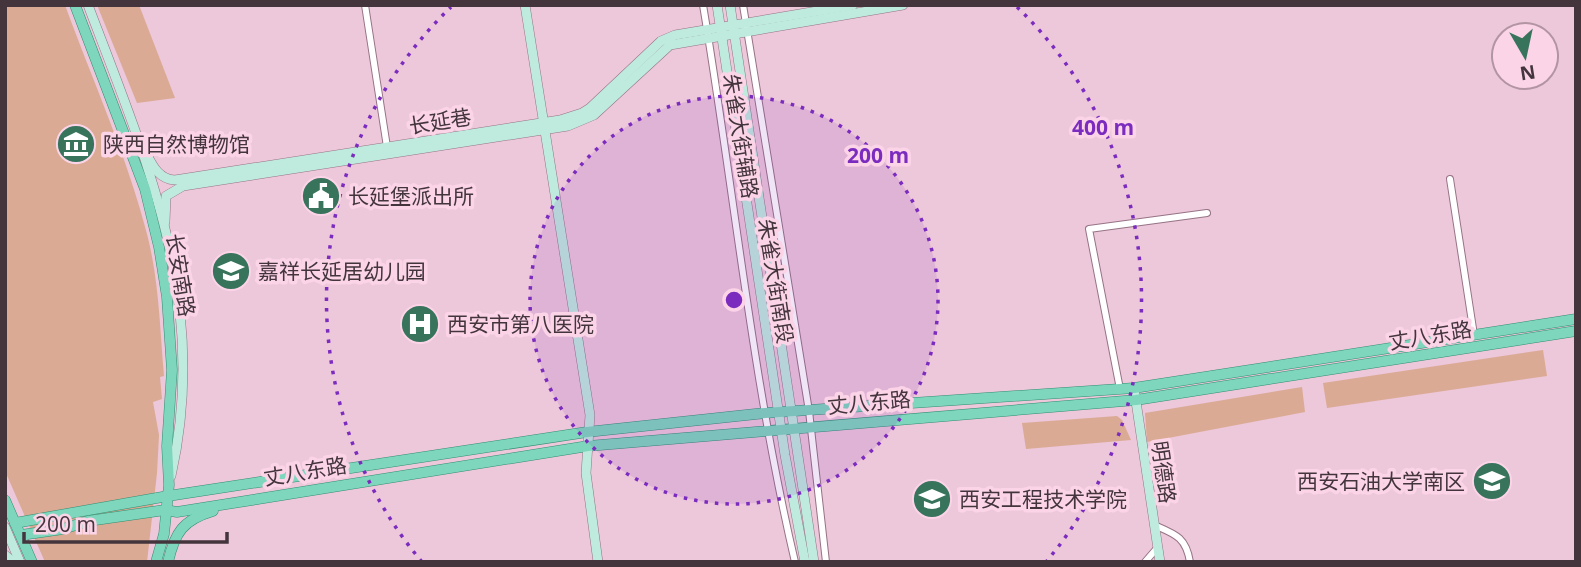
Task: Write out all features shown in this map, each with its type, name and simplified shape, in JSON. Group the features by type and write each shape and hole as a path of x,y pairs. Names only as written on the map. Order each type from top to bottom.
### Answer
{"main road":[{"name":"长安南路","path":"75,5 145,190 159,247 167,297 172,351 167,446 169,485 164,534 156,562"},
{"name":"丈八东路","path":"8,529 168,496 587,432 765,412 1134,388 1576,319"},
{"name":"丈八东路","path":"21,535 62,529 88,521 165,510 177,512 588,446 1136,400 1576,331"},
{"path":"5,500 8,529 21,535 32,562"},
{"path":"167,562 176,537 189,521 240,502"}],"street":[{"path":"88,5 142,146 165,222 176,280 184,350 182,414 169,485"},
{"path":"365,5 387,147"},
{"path":"525,5 590,415 586,473 598,562"},
{"name":"朱雀大街辅路","path":"703,5 765,412 794,562"},
{"name":"朱雀大街南段","path":"717,5 778,412 805,562"},
{"name":"朱雀大街南段","path":"730,5 814,562"},
{"name":"朱雀大街辅路","path":"743,5 809,411 826,562"},
{"path":"746,27 853,5"},
{"path":"746,27 903,5"},
{"name":"长延巷","path":"142,146 158,174 166,180 175,180 387,147 568,126 594,116 670,46 708,33 746,27"},
{"name":"长延巷","path":"165,222 166,196 183,186 544,127"},
{"path":"1450,179 1474,335"},
{"path":"1119,389 1089,229 1207,213"},
{"name":"明德路","path":"1134,388 1160,562"},
{"path":"1154,525 1178,535 1187,548 1190,562"},
{"path":"8,529 20,562"},
{"path":"164,534 167,562"},
{"path":"1145,562 1158,547"},
{"path":"5,555 13,562"}],"shaded area":[{"path":"5,5 65,5 120,149 148,238 157,289 164,376 160,377 162,399 153,402 159,435 147,562 45,562 5,471"},
{"path":"97,5 139,5 175,98 137,103"},
{"path":"1543,350 1547,376 1327,408 1323,383"},
{"path":"1302,387 1305,412 1147,442 1145,413"},
{"path":"1117,416 1122,420 1131,440 1026,449 1022,423"}],"place":[{"name":"陕西自然博物馆","path":"76,144"},
{"name":"长延堡派出所","path":"321,196"},
{"name":"嘉祥长延居幼儿园","path":"231,271"},
{"name":"西安市第八医院","path":"420,324"},
{"name":"西安石油大学南区","path":"1492,481"},
{"name":"西安工程技术学院","path":"932,499"}]}
